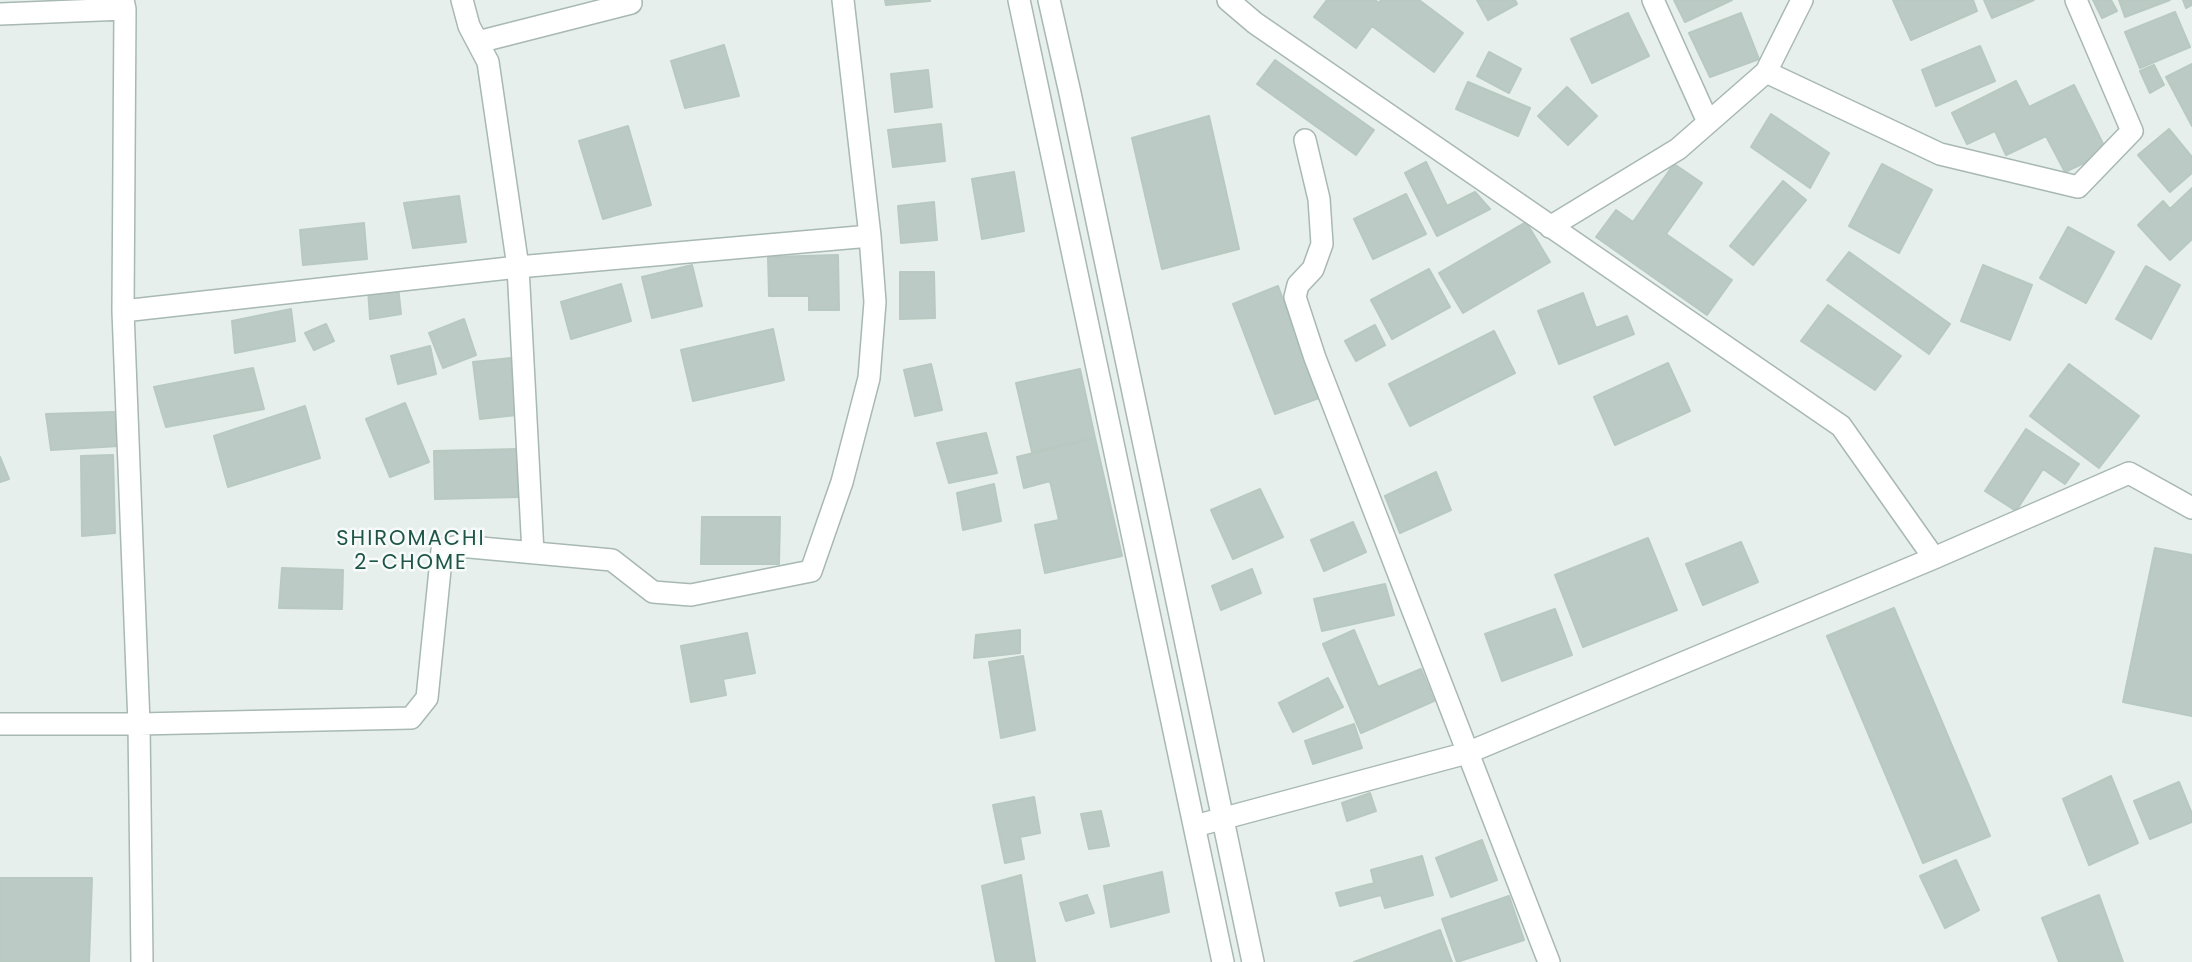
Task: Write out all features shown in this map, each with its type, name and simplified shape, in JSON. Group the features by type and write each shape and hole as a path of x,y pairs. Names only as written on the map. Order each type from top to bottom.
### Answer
{"street":[{"path":"462,0 469,26 488,62 518,267 533,553"},
{"path":"0,724 411,718 427,698 442,550 459,546 611,560 653,592 691,595 811,571 842,482 869,378 875,302 843,0"},
{"path":"1019,0 1223,962"},
{"path":"1048,0 1070,93 1253,962"},
{"path":"1228,0 1255,23 1841,426 1934,558"},
{"path":"1653,0 1709,122"},
{"path":"1550,227 1678,149 1766,72 1801,0"},
{"path":"1766,72 1940,154 2078,187 2132,131 2076,0"},
{"path":"478,42 631,3"},
{"path":"0,14 124,4 123,311 139,724 142,962"},
{"path":"1305,140 1320,199 1322,244 1313,269 1298,285 1295,298 1315,358 1549,962"},
{"path":"123,311 518,267 870,236"},
{"path":"1195,827 1467,753 1934,558 2129,473 2192,508"}],"building":[{"path":"885,0 930,0 930,1 886,5"},
{"path":"1327,0 1375,0 1379,3 1381,0 1419,0 1463,33 1434,72 1372,26 1356,48 1314,17"},
{"path":"1477,0 1515,0 1517,4 1488,20"},
{"path":"1674,0 1732,0 1685,22"},
{"path":"1893,0 1973,0 1977,11 1911,40"},
{"path":"1984,0 2034,0 1992,18"},
{"path":"2093,0 2111,0 2117,11 2102,18"},
{"path":"2119,0 2170,0 2125,17"},
{"path":"2183,0 2192,0 2192,5 2186,8"},
{"path":"2175,12 2190,47 2140,68 2125,32"},
{"path":"1628,13 1649,56 1592,83 1571,39"},
{"path":"1741,13 1759,59 1710,77 1689,33"},
{"path":"724,45 739,96 685,108 671,61"},
{"path":"1980,46 1995,81 1936,106 1922,70"},
{"path":"1489,52 1521,69 1509,93 1477,76"},
{"path":"1275,60 1374,130 1356,155 1257,84"},
{"path":"2192,64 2192,126 2166,77"},
{"path":"2154,65 2164,85 2150,93 2140,71"},
{"path":"928,70 932,107 895,112 891,74"},
{"path":"2016,81 2029,107 2074,85 2107,152 2065,172 2046,136 2006,155 1995,131 1967,144 1952,113"},
{"path":"1468,82 1530,108 1518,136 1456,109"},
{"path":"1567,87 1597,116 1568,145 1538,116"},
{"path":"1771,114 1829,153 1810,188 1751,147"},
{"path":"1209,116 1239,249 1162,269 1132,138"},
{"path":"941,124 945,161 893,167 888,130"},
{"path":"628,126 651,205 603,219 579,141"},
{"path":"2169,129 2192,157 2192,173 2170,192 2138,155"},
{"path":"1426,162 1447,206 1475,192 1490,209 1437,236 1405,173"},
{"path":"1674,164 1702,183 1666,234 1732,280 1707,315 1596,237 1616,210 1633,222"},
{"path":"1882,164 1932,190 1899,253 1849,226"},
{"path":"1014,172 1024,231 982,239 972,179"},
{"path":"1783,181 1806,200 1753,265 1730,246"},
{"path":"2192,188 2192,239 2170,260 2138,225 2163,201 2170,209"},
{"path":"1406,194 1426,234 1373,259 1354,219"},
{"path":"459,196 466,242 413,248 404,203"},
{"path":"934,202 937,240 901,243 898,206"},
{"path":"1526,222 1550,262 1463,313 1439,273"},
{"path":"364,223 367,259 303,265 300,230"},
{"path":"2068,227 2114,252 2086,303 2040,278"},
{"path":"1849,252 1950,324 1929,354 1827,280"},
{"path":"838,255 839,310 809,310 809,296 769,296 768,257"},
{"path":"692,265 702,306 652,318 642,277"},
{"path":"1983,265 2032,285 2010,340 1961,321"},
{"path":"2146,266 2180,285 2151,339 2116,319"},
{"path":"1429,269 1450,307 1392,339 1371,300"},
{"path":"900,272 934,272 935,318 900,319"},
{"path":"621,284 631,321 571,339 561,302"},
{"path":"398,286 401,314 370,319 368,289"},
{"path":"1278,286 1319,398 1275,414 1233,304"},
{"path":"1583,293 1596,328 1627,316 1634,334 1559,364 1538,311"},
{"path":"1828,305 1901,356 1875,390 1801,341"},
{"path":"291,309 295,341 235,353 232,321"},
{"path":"464,319 476,355 443,368 429,333"},
{"path":"326,324 334,341 314,350 305,333"},
{"path":"1375,325 1385,345 1356,361 1345,341"},
{"path":"773,329 784,380 693,401 681,350"},
{"path":"1494,331 1515,373 1410,426 1389,384"},
{"path":"430,346 436,374 398,384 391,356"},
{"path":"511,358 517,415 480,419 473,362"},
{"path":"1668,363 1690,411 1615,445 1594,397"},
{"path":"931,364 942,410 915,416 904,370"},
{"path":"2069,364 2139,416 2099,468 2030,416"},
{"path":"253,368 264,409 166,427 154,387"},
{"path":"1080,369 1095,438 1032,452 1016,383"},
{"path":"405,403 429,462 390,477 366,419"},
{"path":"305,406 320,458 228,487 214,436"},
{"path":"115,412 119,446 51,450 46,414"},
{"path":"2026,429 2079,464 2065,484 2043,469 2016,511 1985,491"},
{"path":"986,433 997,473 949,483 937,443"},
{"path":"1095,438 1122,556 1045,573 1035,525 1059,520 1050,481 1024,488 1017,457"},
{"path":"519,449 520,497 435,499 434,451"},
{"path":"113,455 115,533 82,536 81,456"},
{"path":"0,457 9,479 0,482"},
{"path":"1436,472 1451,510 1400,533 1385,496"},
{"path":"994,484 1001,521 963,530 957,493"},
{"path":"1260,489 1283,537 1233,559 1211,510"},
{"path":"702,517 780,517 779,564 701,564"},
{"path":"1353,522 1366,552 1324,571 1311,540"},
{"path":"1648,538 1677,610 1583,647 1555,575"},
{"path":"1741,542 1758,582 1703,605 1686,564"},
{"path":"2155,548 2192,555 2192,716 2123,702"},
{"path":"282,568 343,570 342,609 279,608"},
{"path":"1252,569 1261,593 1221,610 1212,586"},
{"path":"1385,584 1394,615 1322,631 1314,599"},
{"path":"1894,608 1990,836 1923,863 1827,636"},
{"path":"1555,609 1572,655 1502,681 1485,634"},
{"path":"1020,630 1020,653 974,658 976,635"},
{"path":"1354,630 1378,687 1421,669 1434,701 1361,733 1323,644"},
{"path":"747,633 755,673 723,679 726,695 691,702 681,646"},
{"path":"1023,656 1035,730 1001,738 989,662"},
{"path":"1328,678 1343,707 1293,732 1279,703"},
{"path":"1354,724 1362,748 1313,764 1305,741"},
{"path":"2111,776 2138,843 2089,865 2063,799"},
{"path":"2179,782 2192,814 2192,822 2150,839 2134,801"},
{"path":"1370,793 1376,811 1347,821 1342,803"},
{"path":"1034,797 1040,833 1020,837 1024,859 1005,863 993,805"},
{"path":"1101,811 1109,846 1089,849 1081,814"},
{"path":"1482,840 1497,880 1451,897 1436,858"},
{"path":"1422,856 1433,895 1385,908 1381,895 1340,906 1336,893 1374,883 1371,870"},
{"path":"1956,860 1979,910 1945,928 1920,876"},
{"path":"1162,872 1169,912 1111,927 1104,886"},
{"path":"1021,875 1035,962 996,962 982,886"},
{"path":"0,878 92,878 89,962 0,962"},
{"path":"1087,895 1094,913 1066,921 1060,903"},
{"path":"2099,895 2123,962 2059,962 2042,918"},
{"path":"1509,896 1524,940 1457,962 1442,919"},
{"path":"1440,930 1452,962 1354,962"}],"district":[{"name":"SHIROMACHI 2-CHOME","path":"411,552"}]}
